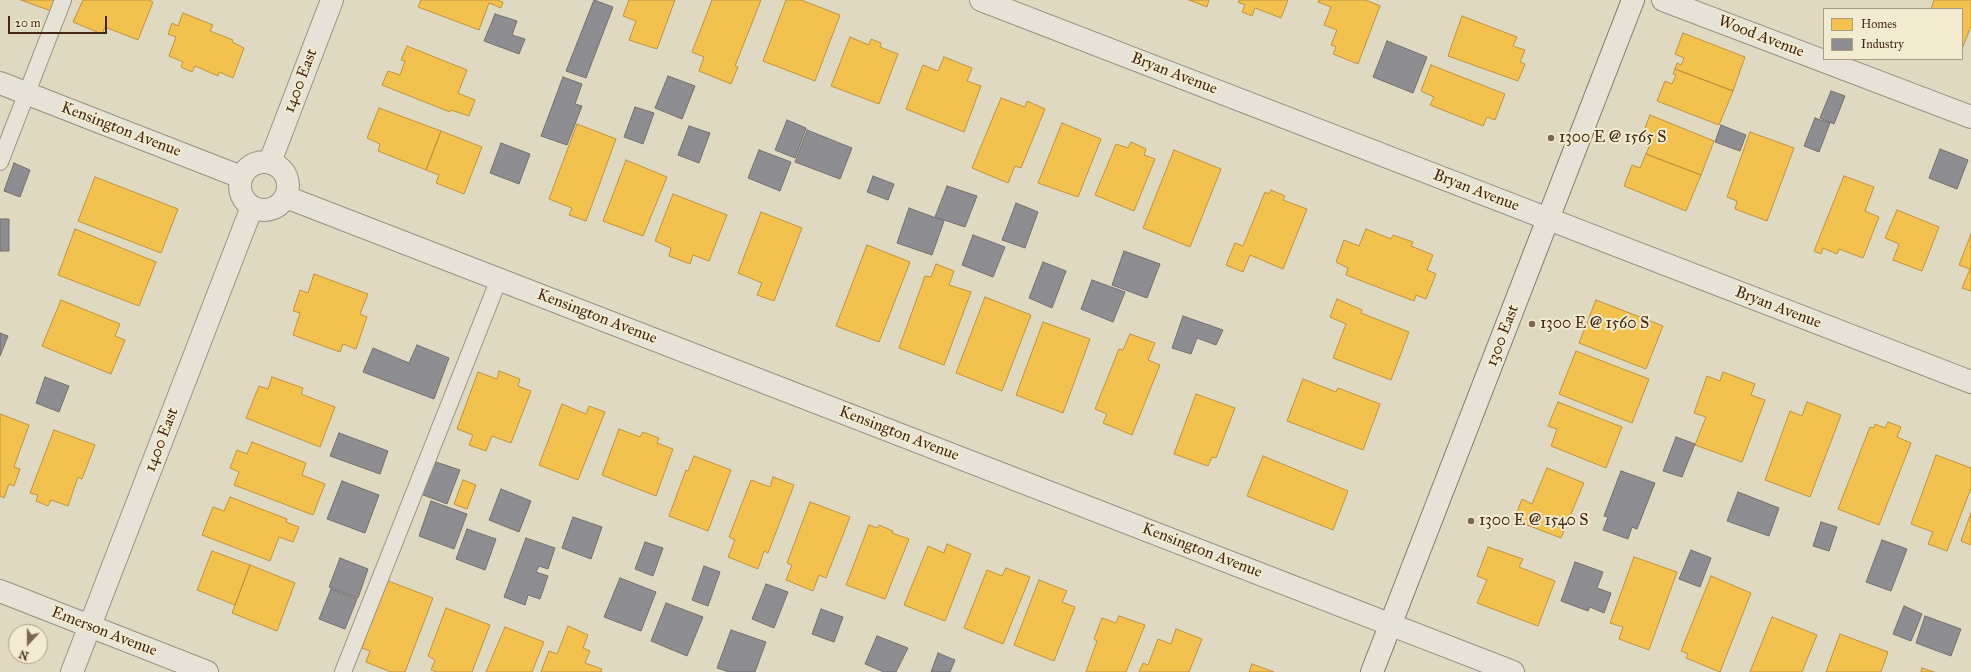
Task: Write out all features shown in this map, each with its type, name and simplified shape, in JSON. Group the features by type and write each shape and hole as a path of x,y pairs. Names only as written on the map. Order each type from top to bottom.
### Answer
{"street":[{"name":"1400 East","path":"270,162 332,0"},
{"name":"Bryan Avenue","path":"981,0 1971,382"},
{"name":"1300 East","path":"1372,672 1633,0"},
{"name":"Wood Avenue","path":"1663,0 1971,117"},
{"name":"Kensington Avenue","path":"0,83 241,177"},
{"path":"270,162 284,173 287,181 286,197 275,208 268,210 252,208 242,198 240,184 241,177 251,165 270,162"},
{"name":"Kensington Avenue","path":"286,197 1513,672"},
{"name":"1400 East","path":"72,672 252,208"},
{"name":"Emerson Avenue","path":"0,591 207,672"}],"lane":[{"path":"0,162 63,0"},
{"path":"343,672 499,279"}],"building: Homes":[{"path":"21,0 55,0 51,11"},
{"path":"83,0 149,0 153,2 138,40 105,27 102,34 73,22"},
{"path":"421,0 497,0 503,2 501,8 489,3 479,30 418,7"},
{"path":"629,0 675,0 657,49 629,40 636,21 623,16"},
{"path":"712,0 761,0 735,66 738,67 731,84 699,71 704,57 692,52"},
{"path":"786,0 801,0 840,15 815,81 763,61"},
{"path":"1189,0 1209,0 1207,7"},
{"path":"1239,0 1288,0 1281,18 1255,8 1252,16 1242,12 1245,5 1238,2"},
{"path":"1319,0 1366,0 1380,6 1358,64 1333,54 1336,47 1331,45 1337,30 1324,25 1331,7 1318,2"},
{"path":"1934,0 1971,0 1971,26 1963,46 1963,8 1931,8"},
{"path":"183,13 213,25 210,31 233,40 232,42 244,48 233,78 219,72 218,76 195,66 192,72 181,67 183,62 169,56 176,37 168,34 172,23 178,26"},
{"path":"1462,16 1517,37 1513,46 1525,50 1520,62 1525,64 1518,81 1448,56"},
{"path":"1683,33 1745,57 1733,91 1675,69 1677,63 1681,65 1684,58 1675,54"},
{"path":"850,37 869,45 871,39 881,43 880,47 898,54 879,104 831,86"},
{"path":"407,46 467,70 458,93 475,100 469,116 451,110 450,112 382,85 388,71 400,75 405,61 401,60"},
{"path":"944,57 972,68 967,81 981,86 964,132 906,109 923,65 938,71"},
{"path":"1431,65 1505,94 1495,120 1487,117 1483,126 1430,105 1434,97 1421,91"},
{"path":"1675,69 1733,91 1719,125 1657,101 1665,81 1672,84 1676,75 1673,74"},
{"path":"1001,98 1025,107 1027,101 1045,109 1021,168 1015,166 1008,183 972,168"},
{"path":"379,108 441,131 426,170 378,151 380,144 367,138"},
{"path":"1650,115 1714,141 1701,175 1646,154 1652,140 1642,136"},
{"path":"1062,123 1101,139 1078,197 1038,183"},
{"path":"577,124 616,139 586,221 569,215 572,208 549,199"},
{"path":"441,131 482,147 464,194 436,183 439,175 426,170"},
{"path":"1750,132 1794,148 1767,221 1735,209 1737,201 1727,197"},
{"path":"1131,142 1146,149 1144,155 1155,159 1134,211 1095,195 1116,144 1128,148"},
{"path":"1174,150 1221,169 1190,247 1143,228"},
{"path":"1646,154 1701,175 1686,211 1624,186 1632,165 1640,168"},
{"path":"626,160 667,177 643,236 603,221"},
{"path":"1844,176 1874,187 1865,211 1879,217 1863,258 1839,249 1837,254 1823,248 1821,254 1814,251"},
{"path":"95,177 178,209 161,253 78,221"},
{"path":"1271,190 1285,196 1283,200 1307,209 1283,269 1250,255 1243,272 1226,265 1235,243 1243,246 1265,192 1269,194"},
{"path":"673,194 727,215 709,261 693,255 690,264 669,256 671,248 655,241"},
{"path":"1897,210 1939,227 1922,271 1893,260 1899,244 1885,238"},
{"path":"761,212 802,228 774,301 757,295 762,283 738,273"},
{"path":"75,229 156,262 139,306 58,275"},
{"path":"1366,229 1391,239 1393,235 1413,242 1411,246 1433,255 1427,270 1436,274 1426,299 1416,295 1414,301 1346,275 1348,268 1336,262 1344,240 1359,246"},
{"path":"1971,234 1971,291 1962,288 1970,269 1959,265"},
{"path":"867,245 910,262 879,342 836,326"},
{"path":"936,264 954,271 949,285 971,292 944,365 899,348 925,276 931,277"},
{"path":"314,274 368,294 360,314 367,317 356,349 343,344 340,352 293,335 300,313 293,311 300,290 308,293"},
{"path":"985,297 1031,315 1002,391 956,373"},
{"path":"1337,299 1362,310 1361,313 1409,332 1391,380 1333,358 1346,324 1330,317"},
{"path":"61,300 120,324 115,336 125,340 111,374 42,346"},
{"path":"1596,300 1663,326 1646,369 1579,343"},
{"path":"1043,322 1090,339 1063,413 1016,395"},
{"path":"1130,334 1155,343 1148,360 1160,365 1132,435 1103,423 1107,414 1095,409 1119,349 1123,350"},
{"path":"1576,351 1649,379 1632,423 1559,394"},
{"path":"499,371 520,379 518,386 531,391 511,443 492,436 486,451 469,445 473,435 457,429 478,372 497,379"},
{"path":"1723,372 1755,384 1751,395 1765,400 1742,462 1695,445 1706,417 1694,413 1707,376 1720,381"},
{"path":"272,377 303,388 301,394 335,407 320,447 246,418 259,386 268,389"},
{"path":"1303,379 1336,392 1338,388 1380,404 1363,450 1287,421"},
{"path":"1196,394 1235,408 1216,458 1212,457 1208,466 1174,454"},
{"path":"1558,402 1622,427 1606,468 1551,446 1557,429 1548,426"},
{"path":"1807,402 1841,415 1810,497 1765,480 1790,411 1802,416"},
{"path":"562,404 586,414 589,406 605,412 578,480 539,465"},
{"path":"0,414 29,425 14,467 20,469 14,486 9,484 4,498 0,496"},
{"path":"1888,422 1901,427 1897,437 1911,443 1879,525 1838,509 1870,427 1874,428 1875,424 1885,428"},
{"path":"619,429 640,437 643,432 659,438 657,443 673,449 656,496 602,475"},
{"path":"54,430 95,445 82,479 78,477 68,506 51,500 48,506 36,501 38,495 30,493"},
{"path":"252,442 306,463 302,475 325,484 313,515 234,485 239,472 230,468 237,450 247,454"},
{"path":"1936,455 1971,468 1971,488 1947,551 1928,544 1933,532 1911,524"},
{"path":"694,456 731,470 708,531 669,516 686,470 688,471"},
{"path":"1263,456 1348,491 1333,530 1247,496"},
{"path":"1547,468 1584,483 1561,538 1514,520 1522,499 1532,504"},
{"path":"773,477 794,485 768,553 764,551 758,569 728,557 735,540 729,537 751,480 770,487"},
{"path":"463,480 476,485 467,509 454,504"},
{"path":"230,497 287,519 286,522 299,527 293,542 279,537 270,561 202,535 213,507 224,511"},
{"path":"810,502 850,517 826,578 819,575 813,591 786,580 792,565 787,563"},
{"path":"1971,513 1971,545 1961,541"},
{"path":"869,525 877,528 879,525 893,531 892,533 909,539 885,599 846,585"},
{"path":"947,544 971,554 945,621 904,605 928,546 944,553"},
{"path":"1488,547 1523,559 1519,567 1555,581 1538,626 1477,603 1487,580 1477,576"},
{"path":"212,551 250,565 235,605 197,590"},
{"path":"1634,557 1677,572 1649,650 1619,639 1623,627 1610,623"},
{"path":"250,565 295,583 277,631 232,613"},
{"path":"1006,568 1030,577 1003,644 964,628 987,570 1002,576"},
{"path":"1711,576 1751,593 1720,672 1686,658 1688,654 1681,651"},
{"path":"383,579 433,598 405,672 391,672 366,662 370,651 362,648 367,633 363,631"},
{"path":"1039,580 1067,591 1062,602 1075,607 1054,661 1014,645"},
{"path":"446,608 490,625 472,672 437,672 431,670 435,660 428,656"},
{"path":"1119,616 1145,625 1126,672 1086,672 1097,641 1094,639 1102,618 1116,623"},
{"path":"1772,617 1817,635 1802,672 1750,672"},
{"path":"568,626 588,635 583,648 590,651 585,663 602,669 601,672 541,672 549,651 557,654"},
{"path":"505,627 544,642 532,672 486,672"},
{"path":"1176,629 1202,639 1189,672 1139,672 1143,663 1148,665 1158,639 1171,644"},
{"path":"1840,634 1888,652 1881,672 1826,672"},
{"path":"1252,664 1274,672 1249,672"},
{"path":"1922,668 1934,672 1921,672"}],"building: Industry":[{"path":"594,0 613,7 586,78 566,71"},
{"path":"495,14 517,21 512,35 525,39 519,54 484,41"},
{"path":"1387,41 1427,57 1413,93 1373,77"},
{"path":"668,76 695,86 682,119 655,108"},
{"path":"563,77 582,84 575,104 582,106 567,145 541,136"},
{"path":"1831,91 1845,96 1834,124 1820,118"},
{"path":"635,107 654,113 643,144 624,137"},
{"path":"1815,118 1830,123 1819,152 1804,146"},
{"path":"787,120 806,128 795,158 775,150"},
{"path":"1721,125 1746,135 1740,151 1715,142"},
{"path":"689,126 710,133 699,163 678,155"},
{"path":"807,130 852,148 840,179 795,162"},
{"path":"501,143 530,154 519,184 490,173"},
{"path":"1940,149 1968,160 1957,189 1929,178"},
{"path":"759,150 791,162 780,191 748,178"},
{"path":"14,163 30,170 20,197 4,191"},
{"path":"873,176 894,184 888,200 867,192"},
{"path":"947,186 977,196 965,227 935,217"},
{"path":"1016,203 1038,212 1025,248 1002,240"},
{"path":"909,208 944,221 932,255 897,243"},
{"path":"0,219 9,219 9,251 0,251"},
{"path":"973,235 1005,247 993,277 962,265"},
{"path":"1124,251 1160,264 1147,298 1112,285"},
{"path":"1043,262 1066,271 1052,308 1029,298"},
{"path":"1092,280 1125,292 1113,322 1081,309"},
{"path":"1183,316 1223,330 1216,345 1197,338 1191,354 1172,348"},
{"path":"0,333 8,336 0,356"},
{"path":"417,345 449,358 434,399 363,372 373,348 409,363"},
{"path":"45,377 69,386 59,412 36,403"},
{"path":"339,433 388,451 380,474 330,456"},
{"path":"1676,437 1695,444 1682,477 1663,471"},
{"path":"430,460 460,470 447,504 418,493"},
{"path":"1621,471 1655,483 1637,529 1632,527 1628,539 1603,530 1608,517 1604,516"},
{"path":"342,481 379,495 365,533 327,519"},
{"path":"501,489 531,501 519,532 489,520"},
{"path":"1738,492 1779,508 1769,536 1727,521"},
{"path":"431,501 467,514 454,549 419,536"},
{"path":"573,517 602,527 591,559 562,548"},
{"path":"1821,522 1837,527 1829,551 1813,546"},
{"path":"467,529 496,539 485,570 456,559"},
{"path":"526,538 555,548 548,569 539,566 536,572 548,576 540,599 528,595 525,605 504,597"},
{"path":"1882,540 1907,549 1891,591 1866,582"},
{"path":"645,542 663,548 653,576 635,569"},
{"path":"1691,550 1711,558 1700,587 1679,579"},
{"path":"340,558 368,569 358,598 329,587"},
{"path":"1575,562 1603,572 1597,588 1611,593 1604,613 1590,607 1588,611 1561,601"},
{"path":"704,566 720,572 708,606 692,600"},
{"path":"620,578 656,592 641,631 604,617"},
{"path":"766,584 788,592 774,628 752,619"},
{"path":"331,589 357,599 345,629 319,619"},
{"path":"666,603 703,617 687,656 651,641"},
{"path":"1904,606 1922,614 1911,641 1893,634"},
{"path":"821,609 843,617 834,642 812,634"},
{"path":"1925,616 1961,629 1951,656 1916,643"},
{"path":"731,630 766,642 755,672 729,672 717,668"},
{"path":"877,636 908,648 896,672 884,672 865,664"},
{"path":"938,653 955,660 950,672 931,672"}],"place":[{"name":"1300 E @ 1565 S","path":"1551,138"},
{"name":"1300 E @ 1560 S","path":"1532,324"},
{"name":"1300 E @ 1540 S","path":"1471,521"}]}
